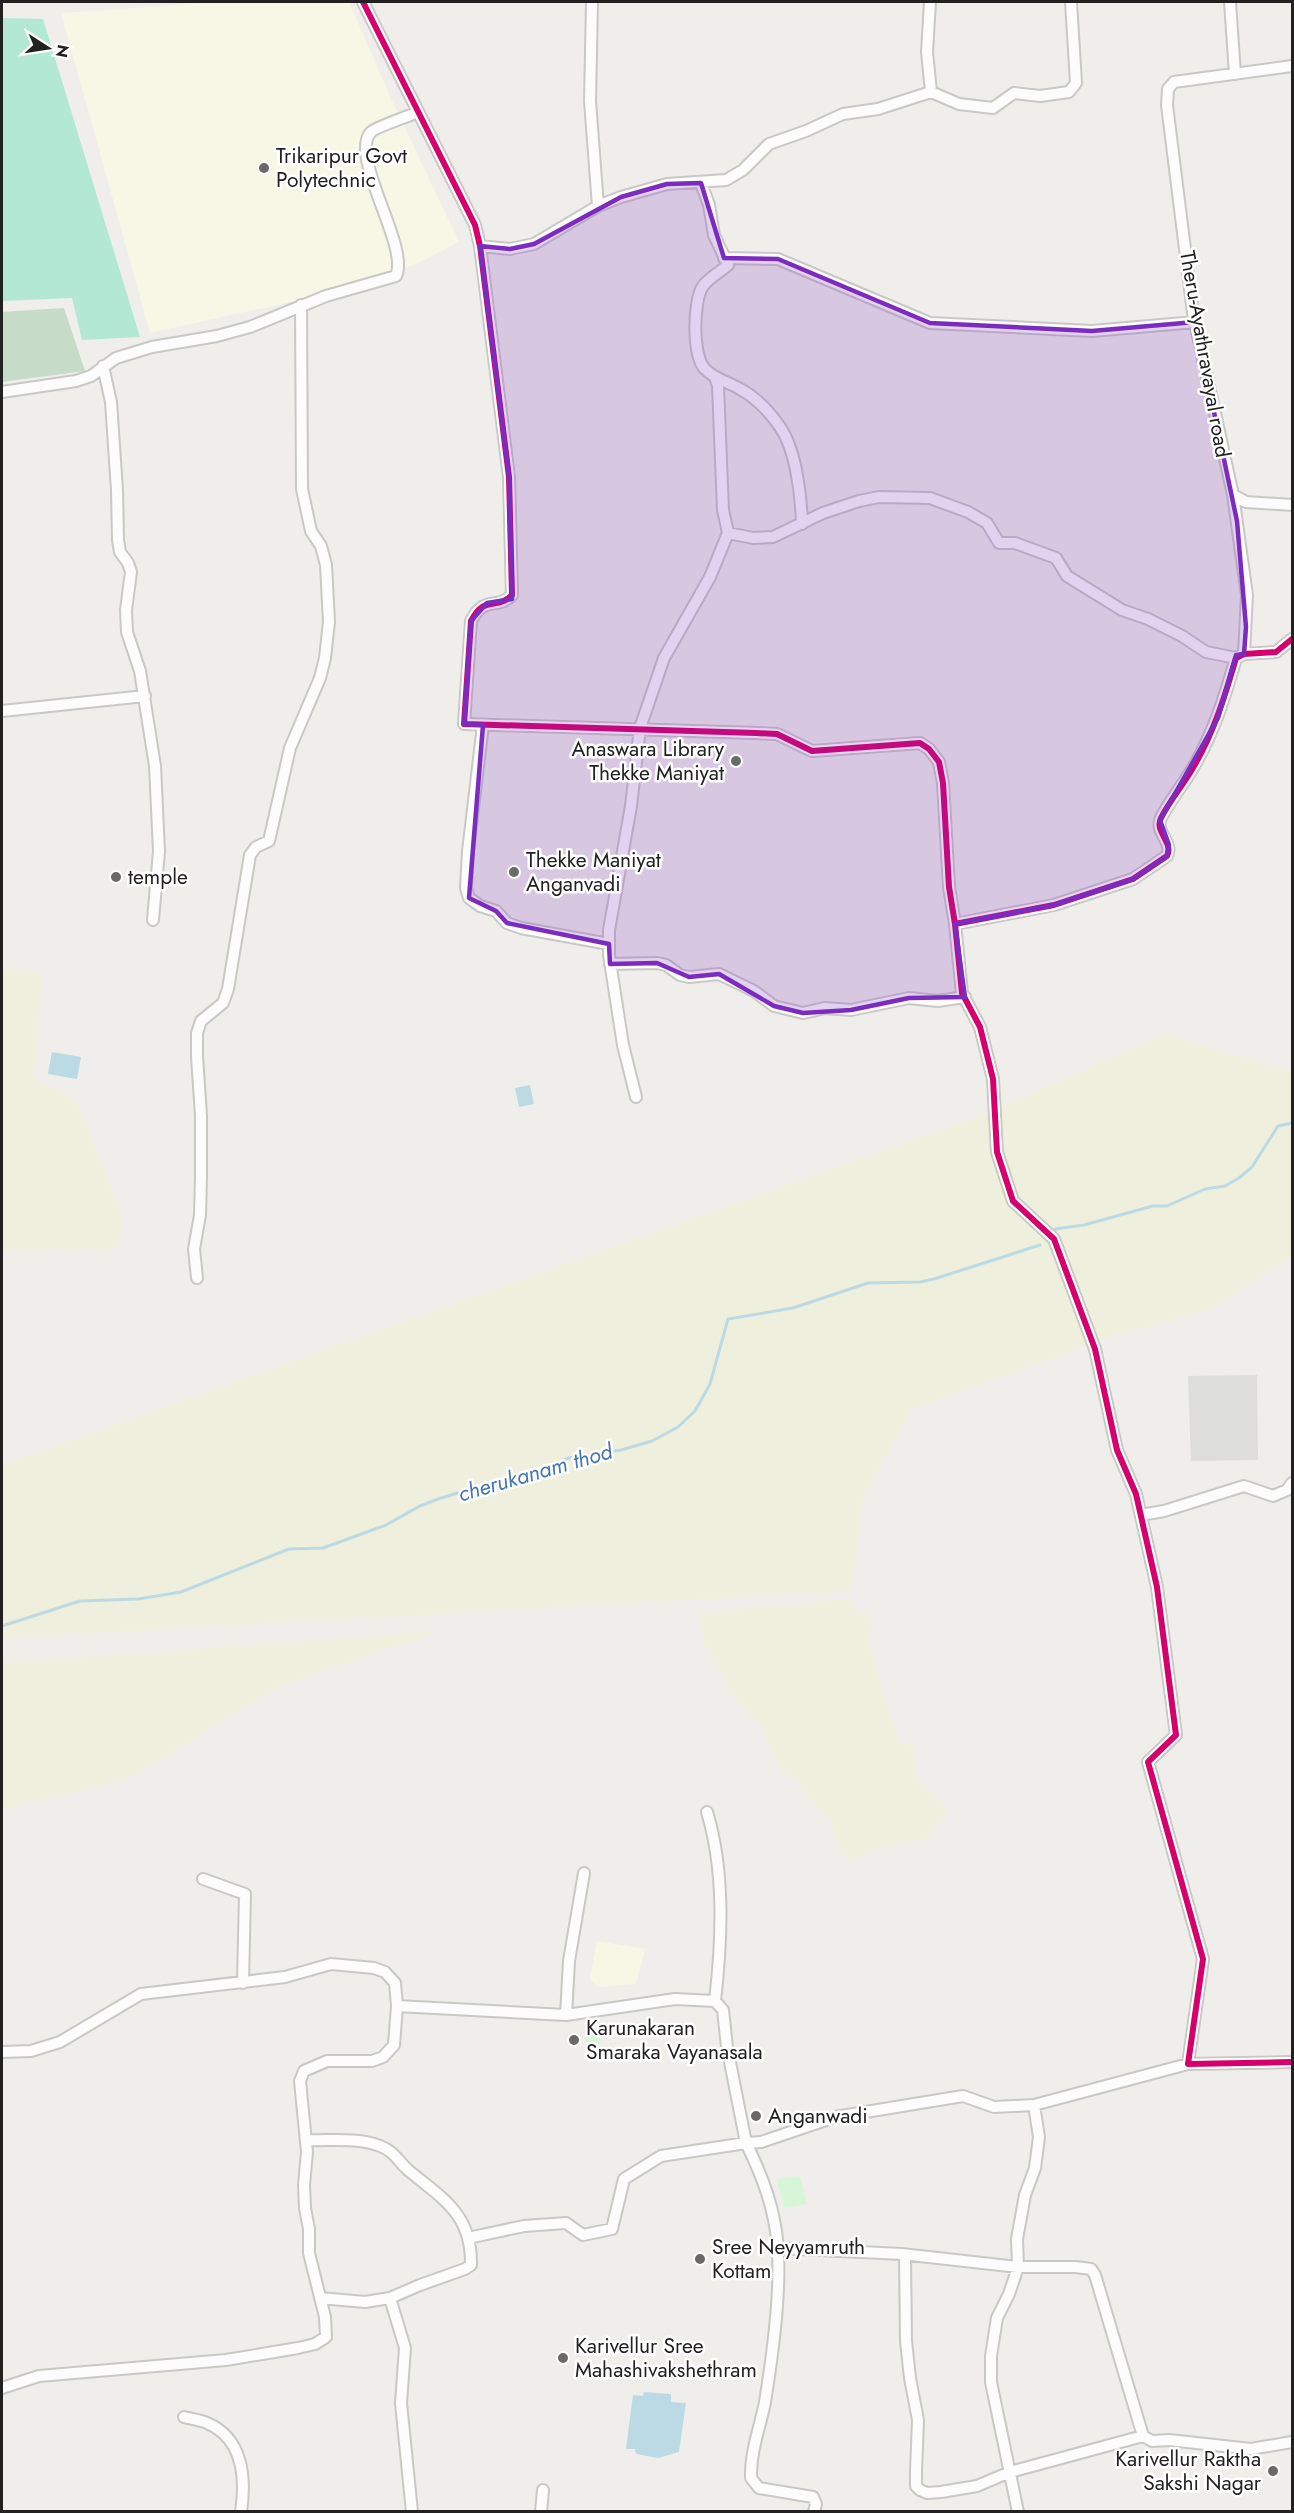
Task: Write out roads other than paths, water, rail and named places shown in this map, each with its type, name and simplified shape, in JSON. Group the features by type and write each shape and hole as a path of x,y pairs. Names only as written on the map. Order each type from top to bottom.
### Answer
{"street":[{"path":"363,2 475,225 480,246 509,477 512,595 506,600 487,603 477,609 471,621 464,724 777,734 803,748 820,751 920,743 929,749 939,762 943,783 949,887 964,998 980,1027 990,1069 997,1152 1013,1201 1054,1239 1095,1349 1117,1450 1136,1494 1157,1587 1176,1735 1148,1762 1203,1959 1188,2064"},
{"path":"592,2 590,101 598,206"},
{"path":"930,2 927,52 931,92"},
{"path":"480,246 510,249 534,244 598,206 668,184 726,180 743,170 769,144 806,131 843,114 878,109 931,92 959,104 993,108 1014,93 1040,96 1069,92 1076,83 1071,2"},
{"path":"1230,2 1235,74 1293,66"},
{"name":"Theru-Ayathravayal road","path":"1235,74 1174,82 1168,89 1167,105 1195,322 1233,495 1247,595 1240,656"},
{"path":"2,392 76,381 91,376 116,358 152,347 217,336 250,327 301,305 396,276 397,256 370,169 365,146 366,137 373,129 418,112"},
{"path":"702,183 709,205 714,235 728,265 704,284 696,306 699,360 704,369 715,377 754,398 782,429 795,467 802,524"},
{"path":"724,258 778,259 930,323 1092,331 1195,322"},
{"path":"197,1278 194,1249 200,1215 201,1116 196,1056 197,1033 201,1021 223,1003 235,956 250,855 256,848 269,841 290,748 320,678 329,622 327,565 321,546 312,531 302,489 301,305"},
{"path":"103,366 111,402 118,540 120,552 128,563 130,572 126,610 127,632 140,671 145,696 158,794 159,851 153,920"},
{"path":"636,1097 623,1045 609,944 615,892 631,806 639,728 664,658 710,577 728,533 723,510 718,386 715,377"},
{"path":"1233,495 1246,502 1293,504"},
{"path":"728,533 753,538 773,537 823,513 869,499 879,497 930,498 968,512 987,523 999,543 1015,543 1056,558 1067,576 1122,610 1148,619 1182,636 1206,652 1240,656 1276,652 1293,639"},
{"path":"955,924 1054,905 1133,879 1167,856 1170,851 1161,833 1160,820 1194,766 1218,718 1240,656"},
{"path":"2,711 145,696"},
{"path":"483,725 468,851 466,888 469,898 480,906 496,911 507,923 521,928 609,944"},
{"path":"610,963 657,963 689,977 719,974 754,991 774,1006 803,1013 825,1008 851,1010 909,998 939,1001 964,998"},
{"path":"1141,1515 1164,1511 1244,1486 1273,1496 1287,1490 1293,1484"},
{"path":"707,1812 715,1839 720,1897 719,1962 715,2001"},
{"path":"566,2014 569,1961 584,1874"},
{"path":"203,1879 245,1894 243,1983"},
{"path":"2,2052 31,2050 60,2042 141,1994 285,1977 331,1964 374,1968 385,1972 395,1983 397,2006 394,2045 383,2057 372,2061 327,2061 304,2072 300,2081 306,2140 305,2208 309,2229 309,2253 325,2317 326,2337 315,2344 226,2360 39,2376 2,2388"},
{"path":"397,2006 566,2014 675,2000 715,2001 723,2010 727,2047 746,2143 769,2202 778,2248 776,2316 764,2403 753,2450 751,2478 759,2488 813,2497 816,2504 814,2511"},
{"path":"468,2238 524,2226 558,2223 566,2223 583,2235 612,2229 624,2179 651,2161 672,2154 761,2142 835,2117 963,2096 994,2107 1034,2105 1188,2064 1293,2062"},
{"path":"1018,2511 991,2382 991,2356 997,2318 1009,2294 1018,2267 1017,2240 1026,2195 1035,2168 1039,2137 1034,2105"},
{"path":"306,2140 353,2141 380,2146 396,2155 406,2169 456,2212 467,2228 471,2265 390,2298 364,2302 320,2298"},
{"path":"778,2248 905,2255 1018,2267 1091,2269 1095,2275 1143,2436"},
{"path":"905,2255 906,2341 909,2378 918,2420 916,2486 927,2493 941,2493 977,2486 1010,2472 1143,2436 1152,2441 1169,2440 1251,2449 1293,2442"},
{"path":"390,2298 405,2348 401,2403 412,2511"},
{"path":"184,2417 208,2423 227,2436 237,2451 243,2470 241,2511"},
{"path":"541,2511 543,2490"}],"water":[{"path":"52,1052 81,1057 77,1079 48,1074"},
{"path":"530,1085 534,1104 519,1107 515,1088"},
{"path":"644,2392 671,2394 671,2402 686,2403 679,2452 658,2458 636,2454 635,2449 626,2449 633,2395 643,2396"}],"waterway":[{"name":"cherukanam thod","path":"1055,1229 1084,1225 1153,1206 1167,1206 1205,1189 1225,1186 1252,1167 1278,1126 1292,1123"},
{"name":"cherukanam thod","path":"2,1626 80,1601 138,1599 181,1592 289,1549 323,1548 386,1525 420,1506 441,1498 461,1492 483,1491 569,1458 621,1450 652,1441 678,1427 695,1411 710,1384 728,1319 793,1308 868,1283 920,1282 934,1279 1040,1245"}],"place":[{"name":"Trikaripur Govt Polytechnic","path":"264,168"},
{"name":"Anaswara Library Thekke Maniyat","path":"736,761"},
{"name":"Thekke Maniyat Anganvadi","path":"514,872"},
{"name":"temple","path":"116,877"},
{"name":"Karunakaran Smaraka Vayanasala","path":"574,2040"},
{"name":"Anganwadi","path":"756,2116"},
{"name":"Sree Neyyamruth Kottam","path":"700,2259"},
{"name":"Karivellur Sree Mahashivakshethram","path":"563,2358"},
{"name":"Karivellur Raktha Sakshi Nagar","path":"1273,2471"}]}
